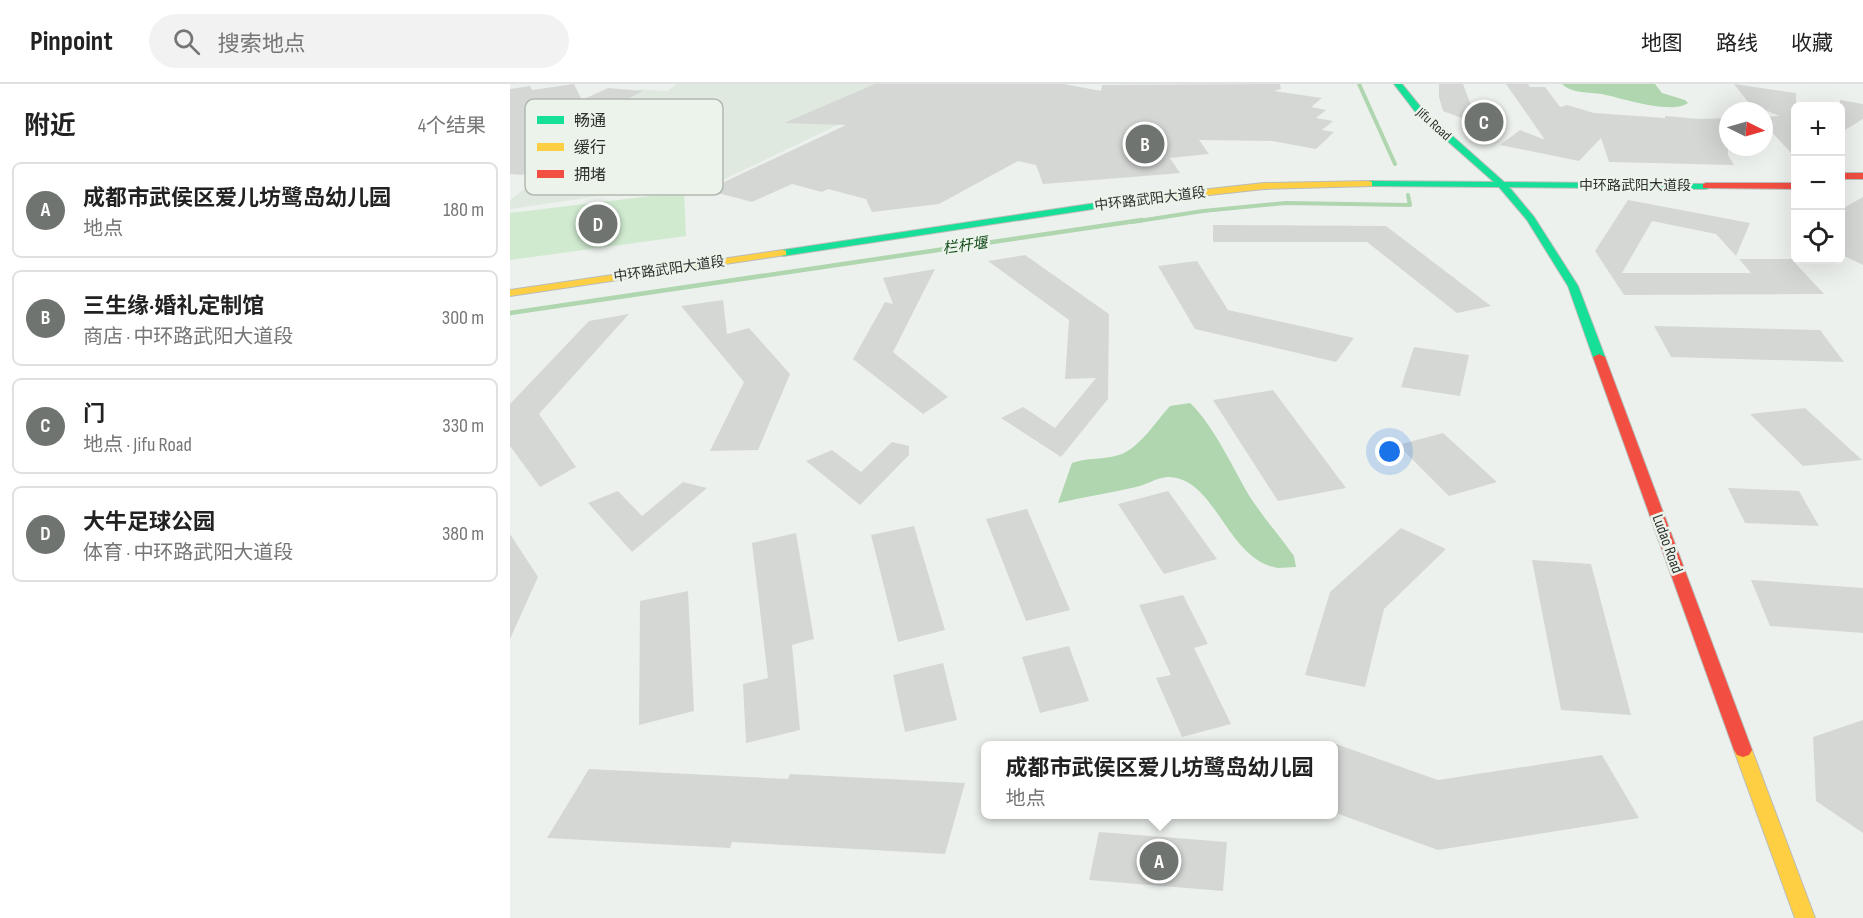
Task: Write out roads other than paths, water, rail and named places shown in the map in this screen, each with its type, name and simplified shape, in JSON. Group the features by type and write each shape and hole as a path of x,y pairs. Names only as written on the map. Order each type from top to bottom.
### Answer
{"main road":[{"name":"Jifu Road","path":"1398,84 1413,106 1502,184"},
{"name":"中环路武阳大道段","path":"510,282 1206,183 1347,173 1791,176"},
{"path":"1845,176 1863,176"},
{"name":"中环路武阳大道段","path":"510,293 1165,196 1264,186 1332,184 1791,186"},
{"name":"Ludao Road","path":"1502,184 1552,248 1573,286 1805,918"},
{"path":"1845,186 1863,186"}],"waterway":[{"name":"栏杆堰","path":"1359,84 1395,164"},
{"name":"栏杆堰","path":"1132,222 1203,211 1286,203 1410,205 1408,195"},
{"name":"栏杆堰","path":"510,313 1142,220"}],"place":[{"name":"门","path":"1484,122"},
{"name":"三生缘·婚礼定制馆","path":"1145,144"},
{"name":"大牛足球公园","path":"598,224"},
{"name":"成都市武侯区爱儿坊鹭岛幼儿园","path":"1159,861"}]}
